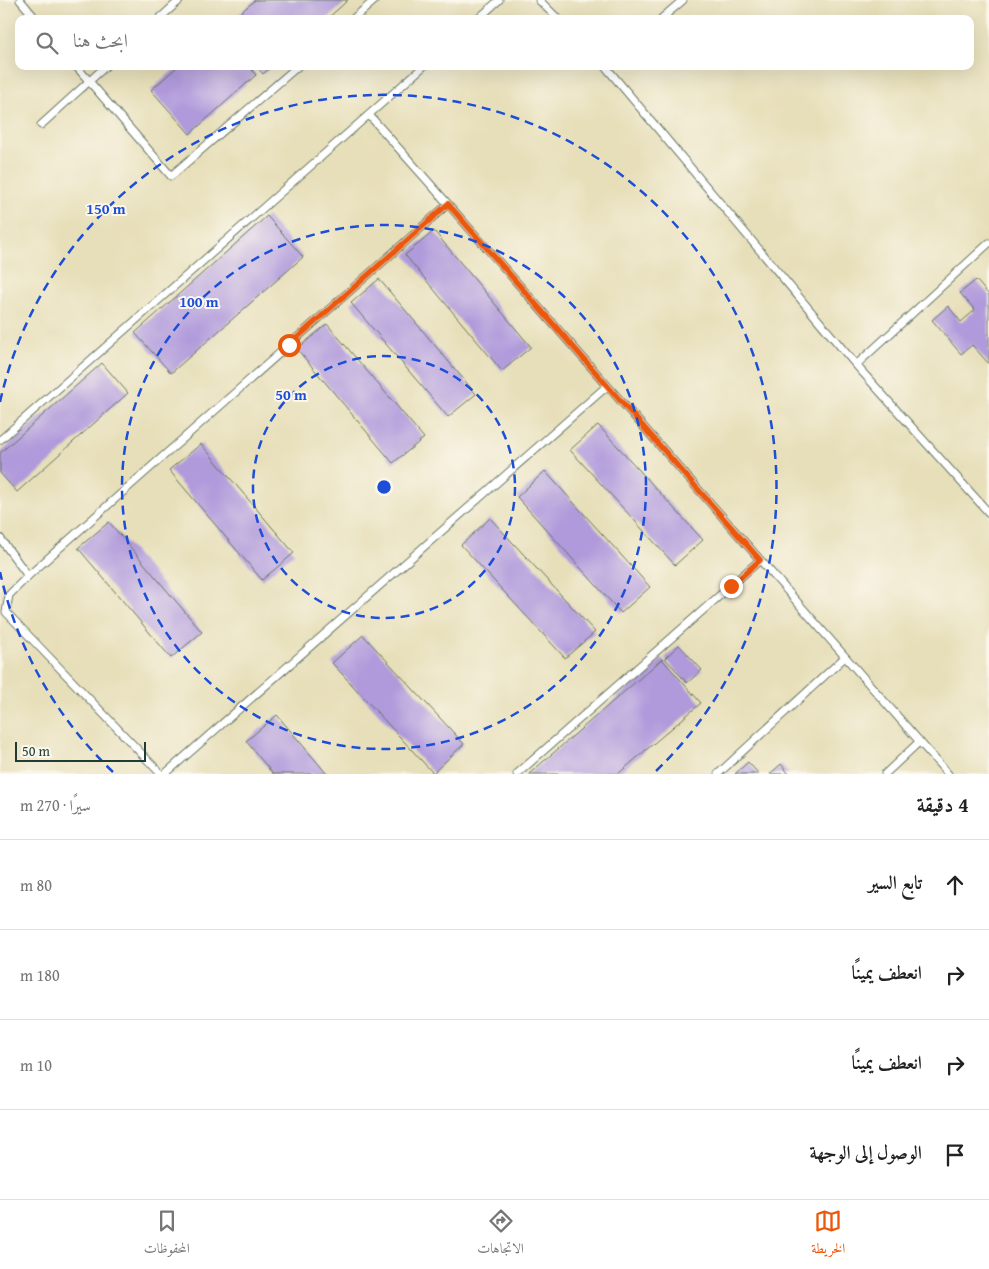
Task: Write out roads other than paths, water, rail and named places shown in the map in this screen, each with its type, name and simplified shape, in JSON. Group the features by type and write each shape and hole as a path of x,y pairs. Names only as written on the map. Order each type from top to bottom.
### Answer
{"lane":[{"path":"20,0 33,15"},
{"path":"163,15 180,0"},
{"path":"358,15 375,0"},
{"path":"482,15 499,0"},
{"path":"539,0 554,15"},
{"path":"666,15 683,0"},
{"path":"79,70 171,176 293,70"},
{"path":"41,125 102,70"},
{"path":"0,440 420,70"},
{"path":"609,70 856,365 989,513"},
{"path":"369,115 948,774"},
{"path":"448,204 28,576 9,595 6,612 163,774 607,386"},
{"path":"856,365 989,243"},
{"path":"0,538 28,576"},
{"path":"517,774 760,560"},
{"path":"718,774 844,657"},
{"path":"885,774 919,742"}]}
